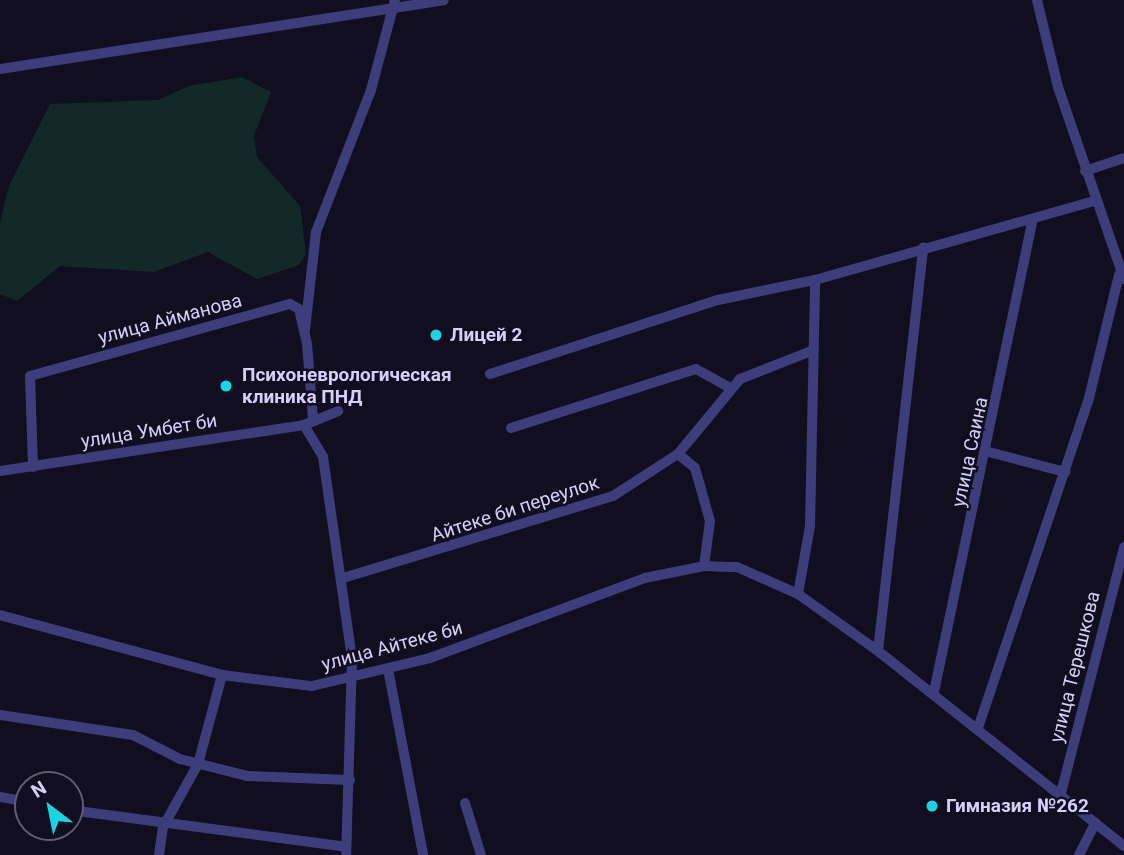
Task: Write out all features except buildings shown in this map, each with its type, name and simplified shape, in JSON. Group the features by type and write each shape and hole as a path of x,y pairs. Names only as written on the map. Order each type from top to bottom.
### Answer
{"street":[{"path":"0,70 394,5 444,0"},
{"path":"979,725 1065,472 1121,277 1085,171 1037,0"},
{"path":"305,334 316,232 371,90 394,5"},
{"path":"1085,171 1124,158"},
{"path":"490,374 718,300 815,280 1095,201"},
{"name":"улица Саина","path":"934,692 989,452 1033,219"},
{"path":"878,650 923,248"},
{"path":"798,594 810,526 815,280"},
{"name":"улица Айманова","path":"33,467 30,376 290,304 299,309 305,334 308,422"},
{"name":"Айтеке би переулок","path":"344,578 580,509 645,480 678,454 730,388 750,372 814,350"},
{"path":"511,428 696,369 730,388"},
{"name":"улица Умбет би","path":"0,471 308,422 338,411"},
{"path":"84,813 163,827 346,851 354,674 344,578 323,457 308,422"},
{"path":"989,452 1065,472"},
{"path":"678,454 695,468 710,521 705,566"},
{"name":"улица Терешкова","path":"1060,797 1124,547"},
{"name":"улица Айтеке би","path":"0,615 222,675 312,686 354,674 388,669 645,578 705,566 758,574 798,594 979,725 1060,797 1124,846"},
{"path":"388,669 423,855"},
{"path":"159,855 163,827 198,764 222,675"},
{"path":"0,715 133,735 198,764 247,776 350,780"},
{"path":"465,803 481,855"},
{"path":"1079,855 1095,823"}],"green space":[{"path":"242,77 271,92 254,136 257,157 300,206 306,254 299,265 257,279 208,252 154,272 60,266 17,301 0,294 0,222 9,186 50,104 158,100 189,86"}],"place":[{"name":"Лицей 2","path":"436,335"},
{"name":"Психоневрологическая клиника ПНД","path":"226,386"},
{"name":"Гимназия №262","path":"932,806"}]}
